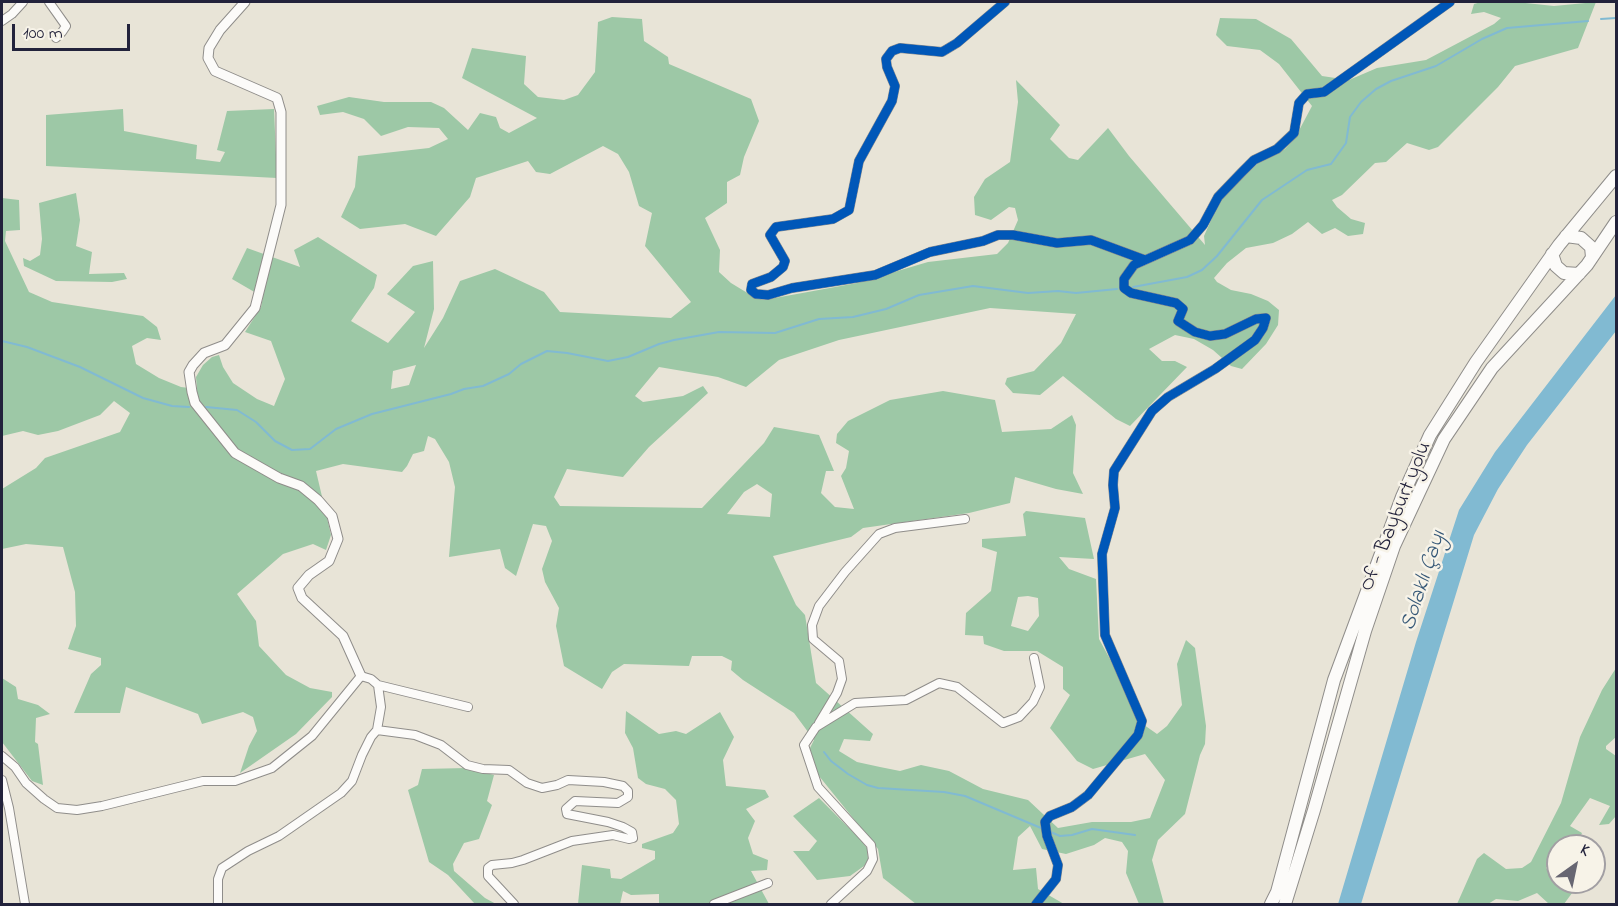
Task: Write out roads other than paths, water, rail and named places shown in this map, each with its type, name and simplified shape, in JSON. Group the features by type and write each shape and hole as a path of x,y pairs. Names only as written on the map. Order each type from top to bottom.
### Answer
{"highway":[{"name":"Of - Bayburt yolu","path":"1271,904 1277,892 1334,680 1402,497 1430,435 1476,362 1552,254 1617,176"},
{"name":"Of - Bayburt yolu","path":"1285,904 1365,631 1394,546 1444,439 1492,368 1579,274 1617,222"},
{"path":"1566,236 1581,238 1591,247 1592,257"},
{"path":"1552,254 1556,266 1564,273 1579,274"}],"street":[{"path":"2,21 23,2"},
{"path":"49,2 66,26 56,38"},
{"path":"245,2 220,30 209,48 208,58 215,71 277,98 281,112 281,205 255,308 225,345 204,353 193,365 189,372 192,392 195,404 235,453 279,478 301,486 332,516 338,539 329,561 309,575 298,588 302,598 344,636 361,676"},
{"path":"1005,2 957,43 942,51 900,48 892,51 886,59 887,68 895,86 892,101 860,161 849,210 833,219 776,227 770,235 785,261 783,267 771,277 752,285 751,290 756,294 768,295 792,288 875,275 930,252 983,242 998,235 1013,235 1057,243 1091,240 1144,260"},
{"path":"1036,904 1056,879 1058,865 1047,836 1045,822 1050,816 1072,807 1088,795 1138,735 1142,721 1105,634 1102,554 1115,508 1114,471 1152,411 1168,397 1215,369 1255,340 1266,318 1256,319 1225,334 1210,336 1195,332 1178,321 1183,309 1176,303 1131,293 1124,288 1124,279 1134,265 1190,240 1203,225 1218,197 1241,173 1254,160 1277,148 1294,133 1299,103 1307,94 1324,92 1450,2"},
{"path":"831,904 867,871 873,859 871,845 818,787 804,745 837,693 842,679 839,661 813,639 812,625 819,606 879,534 895,528 965,519"},
{"path":"816,727 855,703 906,700 939,683 957,687 1003,723 1019,717 1037,694 1040,687 1034,658"},
{"path":"361,676 371,679 378,685 468,707"},
{"path":"2,756 15,767 26,783 57,808 77,810 203,781 235,781 273,768 312,736 361,676"},
{"path":"218,904 218,879 222,868 240,855 279,836 341,793 352,781 362,755 377,730 381,707 378,685"},
{"path":"377,730 415,735 441,745 467,765 483,769 509,770 527,783 542,788 557,786 568,780 604,782 623,786 628,791 628,797 618,802 575,801 566,809 567,814 623,827 632,832 633,838 613,835 572,841 523,860 492,865 488,868 488,876 514,904"},
{"path":"2,780 25,904"},
{"path":"714,904 768,883"}],"water":[{"path":"1616,295 1616,331 1527,445 1498,489 1474,535 1361,904 1338,904 1416,642 1459,510 1495,452"}],"waterway":[{"path":"1601,19 1616,18"},
{"path":"1133,287 1187,277 1202,270 1217,256 1262,200 1307,170 1331,164 1346,143 1350,117 1361,102 1376,89 1391,81 1436,66 1482,39 1507,28 1588,21"},
{"path":"206,407 237,410 256,422 275,441 292,450 310,449 336,429 372,414 483,386 509,374 521,364 547,351 608,361 628,357 674,340 719,332 775,333 819,319 853,317 886,309 919,295 973,286 1028,293 1058,291 1076,293 1117,289"},
{"path":"2,341 27,347 80,367 143,398 172,406 189,407"},
{"path":"824,752 831,761 848,774 867,785 878,788 944,792 965,796 1060,836 1092,829 1135,835"}],"water label":[{"name":"Solaklı Çayı","path":"1425,581"}]}
